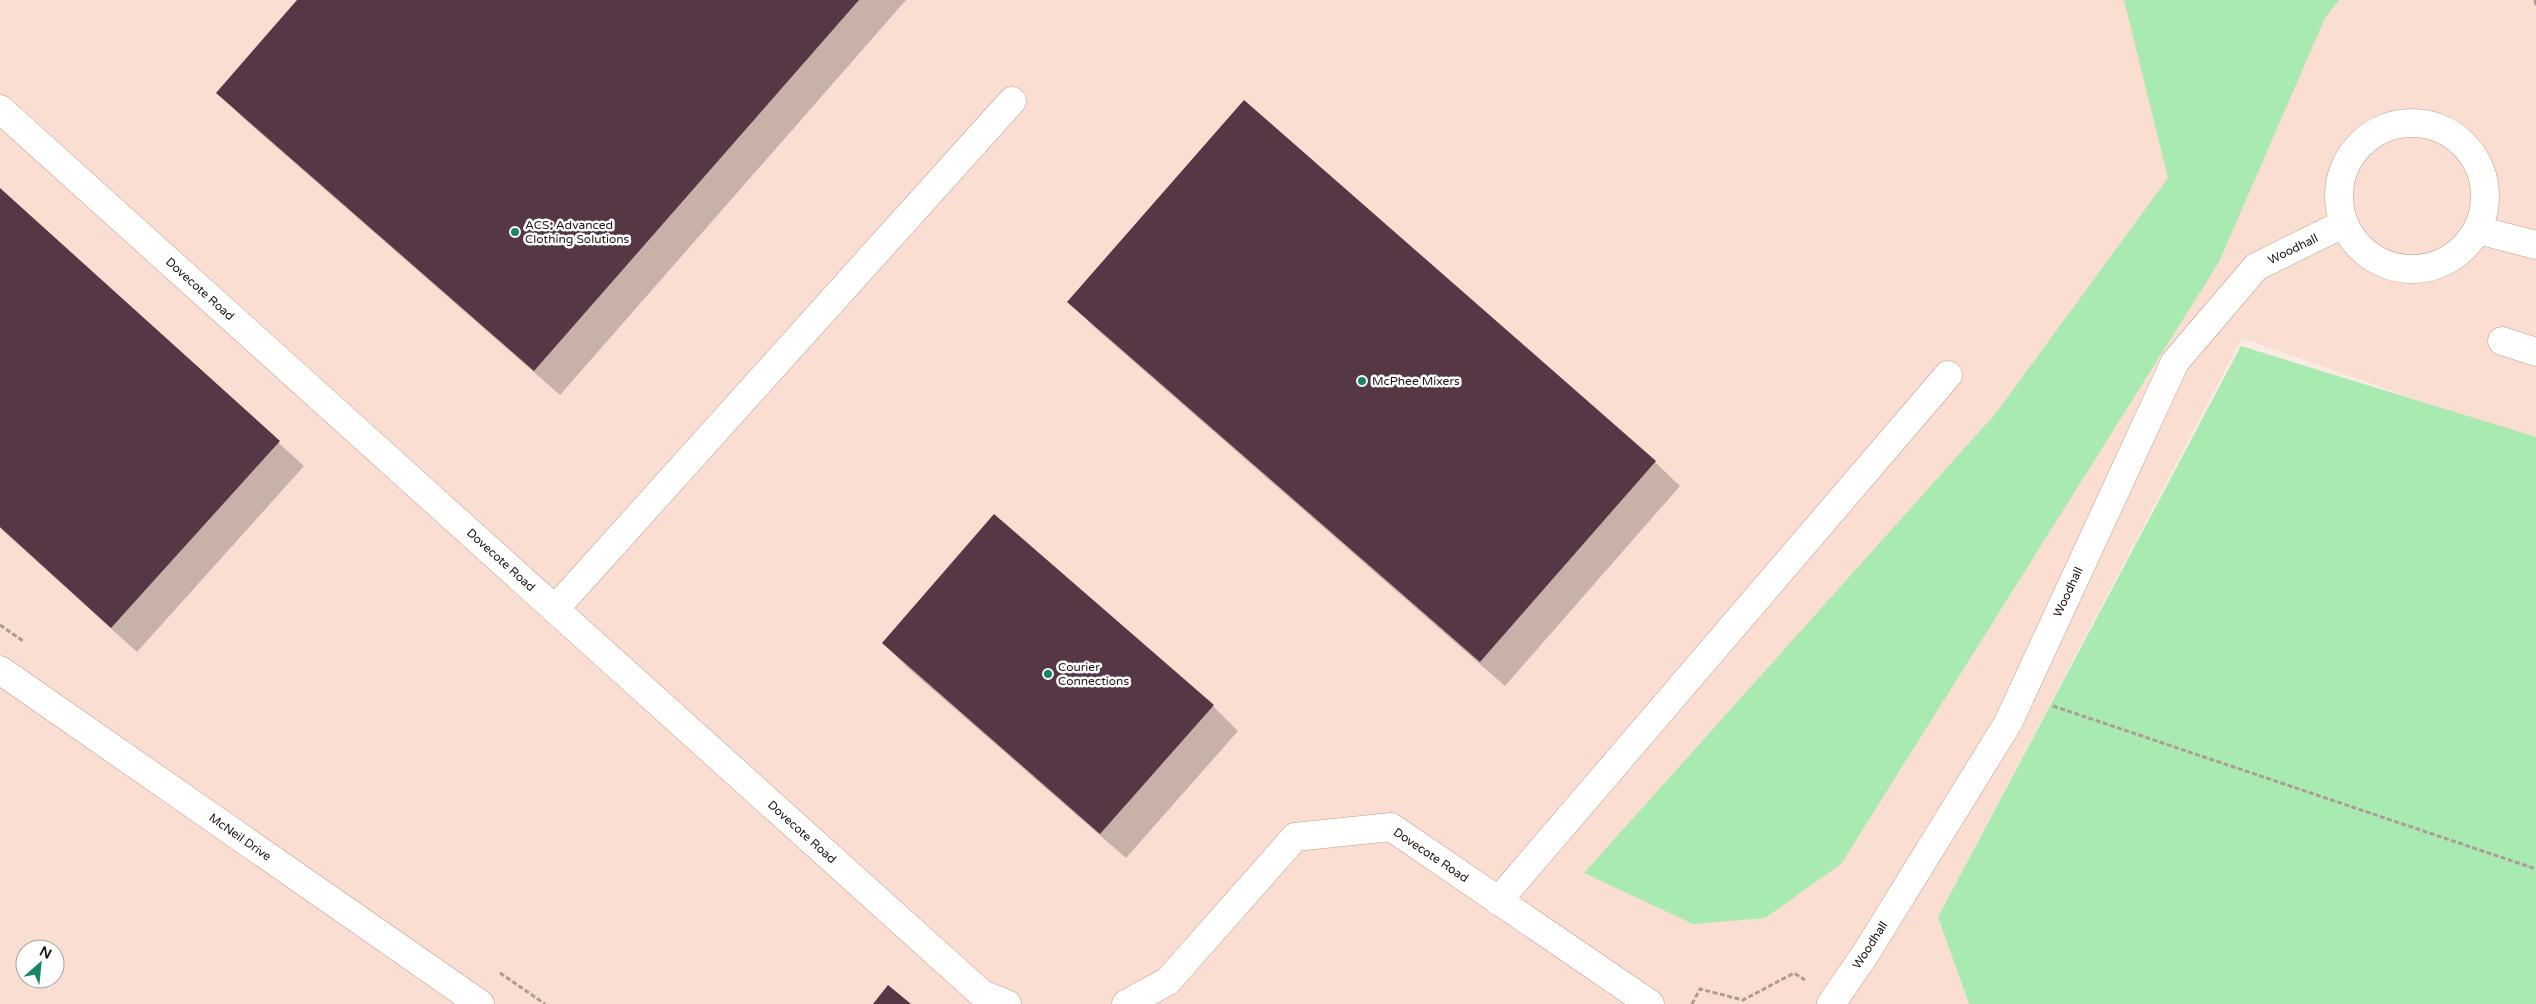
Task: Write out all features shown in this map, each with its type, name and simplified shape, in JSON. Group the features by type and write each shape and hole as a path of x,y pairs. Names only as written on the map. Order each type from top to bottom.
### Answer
{"street":[{"path":"555,609 1012,101"},
{"name":"Dovecote Road","path":"0,109 982,994 1007,1004"},
{"path":"2412,122 2444,129 2464,144 2476,160 2485,184 2486,198 2478,230 2454,258 2431,268 2404,270 2379,263 2362,251 2343,224 2338,199 2341,177 2352,153 2374,133 2398,124 2412,122"},
{"name":"Woodhall","path":"1832,1002 1866,953 2003,732 2175,362 2256,267 2343,224"},
{"path":"2478,230 2536,245"},
{"path":"2502,341 2536,352"},
{"path":"1498,901 1948,375"},
{"name":"McNeil Drive","path":"0,670 480,1004"},
{"name":"Dovecote Road","path":"1126,1004 1168,981 1295,836 1391,828 1650,1004"}],"path":[{"path":"2535,0 2536,5"},
{"path":"2021,695 2536,869"},
{"path":"1692,1004 1700,989 1743,1000 1794,973 1832,1002"}],"shaded area":[{"path":"0,0 2536,0 2536,442 2242,338 1938,917 1969,1004 0,1004"}],"green space":[{"path":"2124,0 2339,0 2325,18 2219,262 1841,864 1765,918 1693,924 1584,873 1996,413 2168,178"},
{"path":"2241,346 2536,437 2536,1004 1969,1004 1938,917"}],"building":[{"name":"ACS: Advanced Clothing Solutions","path":"297,0 859,0 534,371 216,93"},
{"name":"McPhee Mixers","path":"1244,100 1656,461 1480,662 1067,302"},
{"path":"0,188 280,441 111,628 0,527"},
{"name":"Courier Connections","path":"994,514 1214,705 1100,834 882,643"},
{"path":"888,985 911,1004 873,1004"}],"place":[{"name":"ACS: Advanced Clothing Solutions","path":"515,232"},
{"name":"McPhee Mixers","path":"1362,381"},
{"name":"Courier Connections","path":"1048,674"}]}
